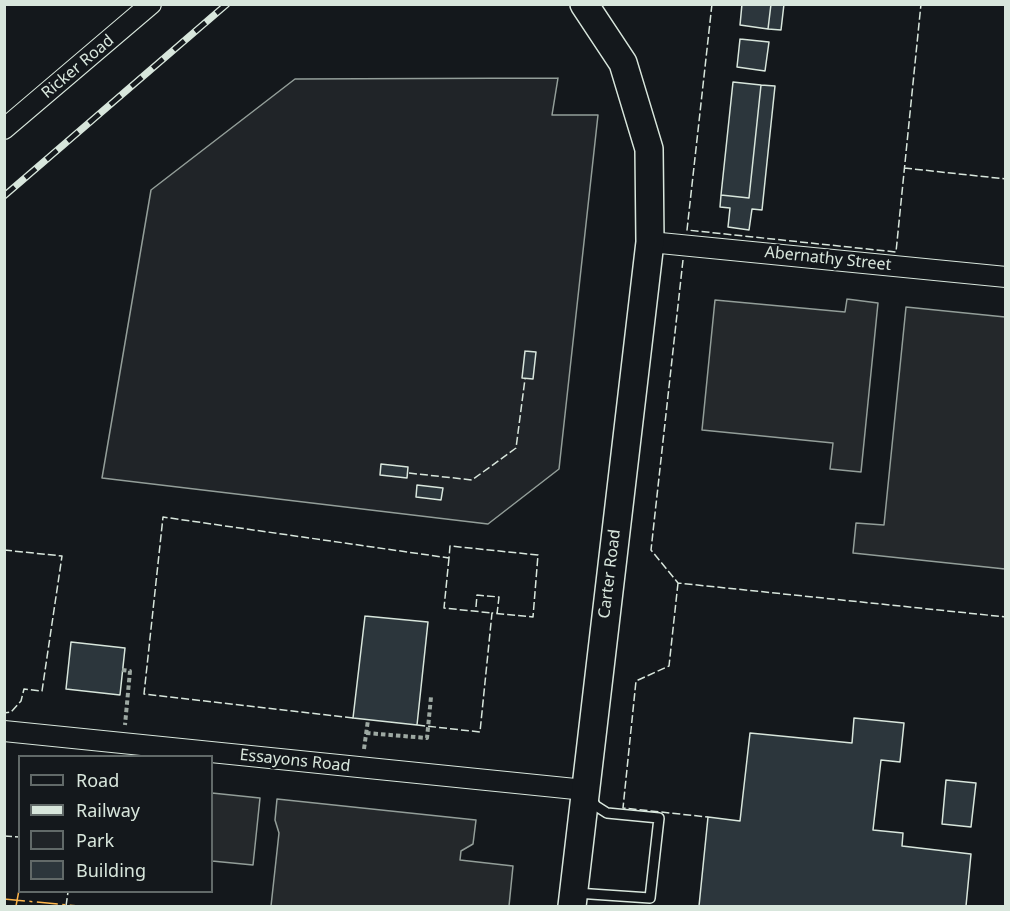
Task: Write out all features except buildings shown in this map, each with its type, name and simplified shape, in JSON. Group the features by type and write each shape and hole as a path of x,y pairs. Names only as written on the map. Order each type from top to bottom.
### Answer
{"street":[{"name":"Ricker Road","path":"4,129 151,4"},
{"name":"Carter Road","path":"572,900 650,242 649,149 623,63 584,4"},
{"name":"Abernathy Street","path":"650,242 1005,277"},
{"name":"Essayons Road","path":"4,731 585,790"}],"lane":[{"path":"572,900 650,898 659,818 607,813 596,806 585,790"}],"path":[{"path":"122,670 129,671 123,743"},
{"path":"366,733 427,738 431,697"},
{"path":"363,767 368,720"}],"green space":[{"path":"558,78 552,115 598,115 559,469 488,524 102,478 151,190 295,79"}],"shaded area":[{"path":"847,299 878,303 861,472 830,469 833,443 702,430 715,300 845,312"},
{"path":"906,307 1005,317 1005,569 853,553 856,523 884,525"},
{"path":"213,793 260,798 253,865 213,861"},
{"path":"277,799 476,820 473,844 461,851 460,860 513,866 509,906 271,906 279,833 275,820"}],"railway":[{"path":"4,196 227,4"}],"fence":[{"path":"712,4 687,230 896,252 921,4"},
{"path":"904,168 1006,179"},
{"path":"683,260 651,550 678,583 1006,617"},
{"path":"409,473 472,480 516,448 525,379"},
{"path":"353,718 144,694 163,517 449,558 450,546 538,555 533,617 492,613 480,732 417,725"},
{"path":"4,550 62,556 42,691 24,689 21,701 11,712 4,713"},
{"path":"449,558 444,608 492,613"},
{"path":"678,583 669,666 636,681 623,808 708,817"},
{"path":"476,607 477,595 499,597 497,614"},
{"path":"4,836 18,837"},
{"path":"66,906 68,893"}],"power":[{"path":"16,906 18,893"},
{"path":"4,899 79,906"}]}
